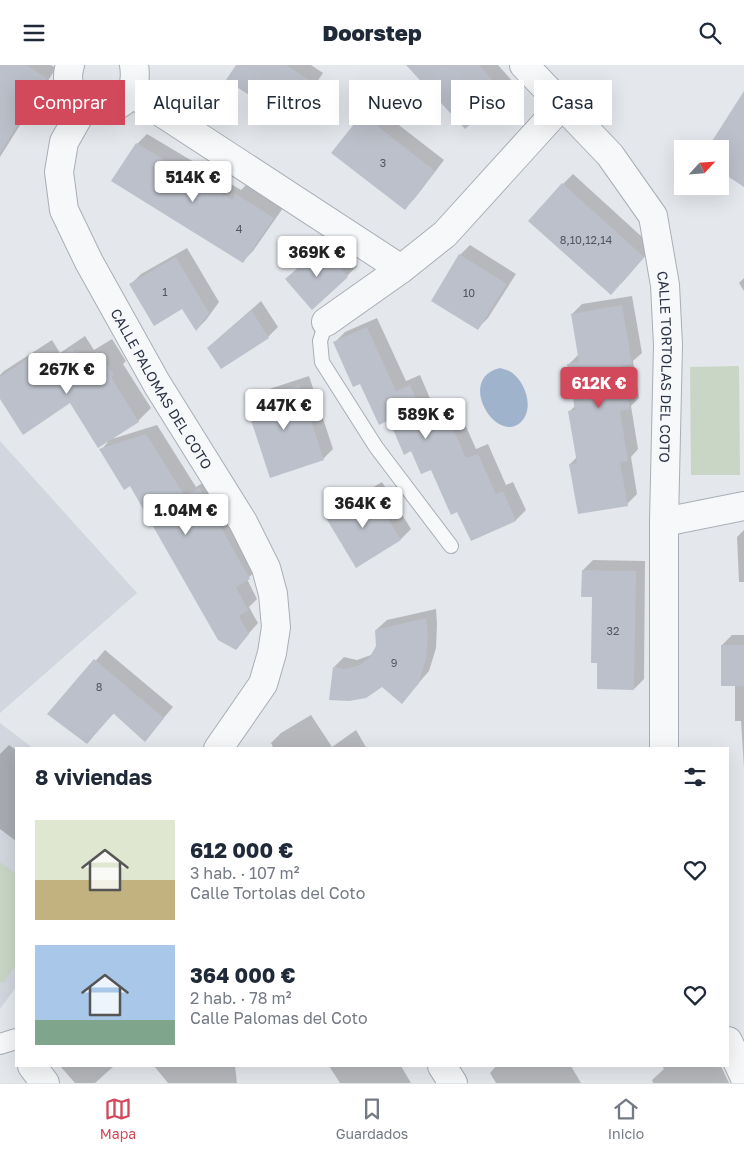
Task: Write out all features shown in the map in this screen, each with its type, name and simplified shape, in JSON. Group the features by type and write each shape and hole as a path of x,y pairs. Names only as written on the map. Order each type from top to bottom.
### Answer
{"street":[{"path":"68,80 70,65"},
{"path":"125,99 133,88 136,76 134,65"},
{"name":"CALLE TORTOLAS DEL COTO","path":"524,65 538,80"},
{"path":"130,93 401,269"},
{"name":"CALLE PALOMAS DEL COTO","path":"74,125 64,142 59,172 64,210 89,262 157,384 243,522 266,568 273,595 276,627 272,653 263,684 230,743"},
{"path":"326,322 401,269 445,234 544,125"},
{"name":"CALLE TORTOLAS DEL COTO","path":"581,125 610,155 653,216 665,285 668,345 664,522 664,747"},
{"path":"664,522 744,506"},
{"path":"0,1044 15,1039"},
{"path":"729,1043 744,1076"},
{"path":"33,1067 45,1083"},
{"path":"443,1067 453,1083"}],"lane":[{"path":"326,322 320,341 322,362 376,447 451,546"}],"shaded area":[{"path":"0,441 137,593 0,713"},
{"path":"0,723 31,747 15,747 15,988 0,1009"}],"green space":[{"path":"739,366 740,475 691,475 690,367"},
{"path":"0,862 15,873 15,966 3,983 0,982"}],"water":[{"path":"500,368 510,371 521,382 527,396 528,404 525,417 520,423 510,427 500,425 491,417 484,407 480,395 481,384 487,374"}],"building":[{"path":"0,65 26,65 47,78 46,80 15,80 15,125 18,125 0,153"},
{"path":"236,65 286,65 309,80 248,80 248,94 238,88 238,80 226,80"},
{"path":"406,65 479,65 492,80 451,80 451,114 441,103 441,80 420,80"},
{"path":"744,91 744,187 729,177 729,140 713,140"},
{"path":"353,125 376,125 435,171 405,210 331,153"},
{"path":"461,125 469,125 465,129"},
{"path":"136,143 232,200 236,194 274,218 243,263 111,181"},
{"path":"562,183 644,257 611,295 528,221"},
{"path":"322,247 348,277 312,310 285,279"},
{"path":"459,254 507,284 478,330 431,301"},
{"path":"176,257 209,313 196,331 182,309 154,326 129,284"},
{"path":"622,305 632,364 622,366 630,409 620,411 628,461 620,462 628,506 578,514 569,464 577,463 568,411 575,410 567,364 579,362 571,314"},
{"path":"251,310 269,338 221,369 207,348"},
{"path":"367,327 396,391 410,385 431,433 451,424 466,458 478,454 496,494 503,491 516,521 471,541 457,512 451,515 431,470 421,474 411,451 404,455 389,420 379,425 360,384 353,387 333,342"},
{"path":"72,348 81,362 98,351 114,375 111,377 139,422 98,448 70,403 23,435 0,399 0,377 38,352 47,365"},
{"path":"299,385 324,460 270,478 245,402"},
{"path":"146,434 185,496 199,488 250,579 236,587 248,610 239,616 249,634 236,650 218,640 130,486 124,490 99,449"},
{"path":"371,491 401,540 356,568 326,518"},
{"path":"582,570 636,571 634,690 597,689 597,663 591,663 592,597 581,597"},
{"path":"426,618 428,635 426,659 419,683 402,704 382,687 366,698 349,701 329,700 333,667 346,669 360,665 370,657 376,646 375,630"},
{"path":"721,645 744,645 744,686 721,686"},
{"path":"94,659 164,718 145,742 113,713 87,744 47,714"}]}
